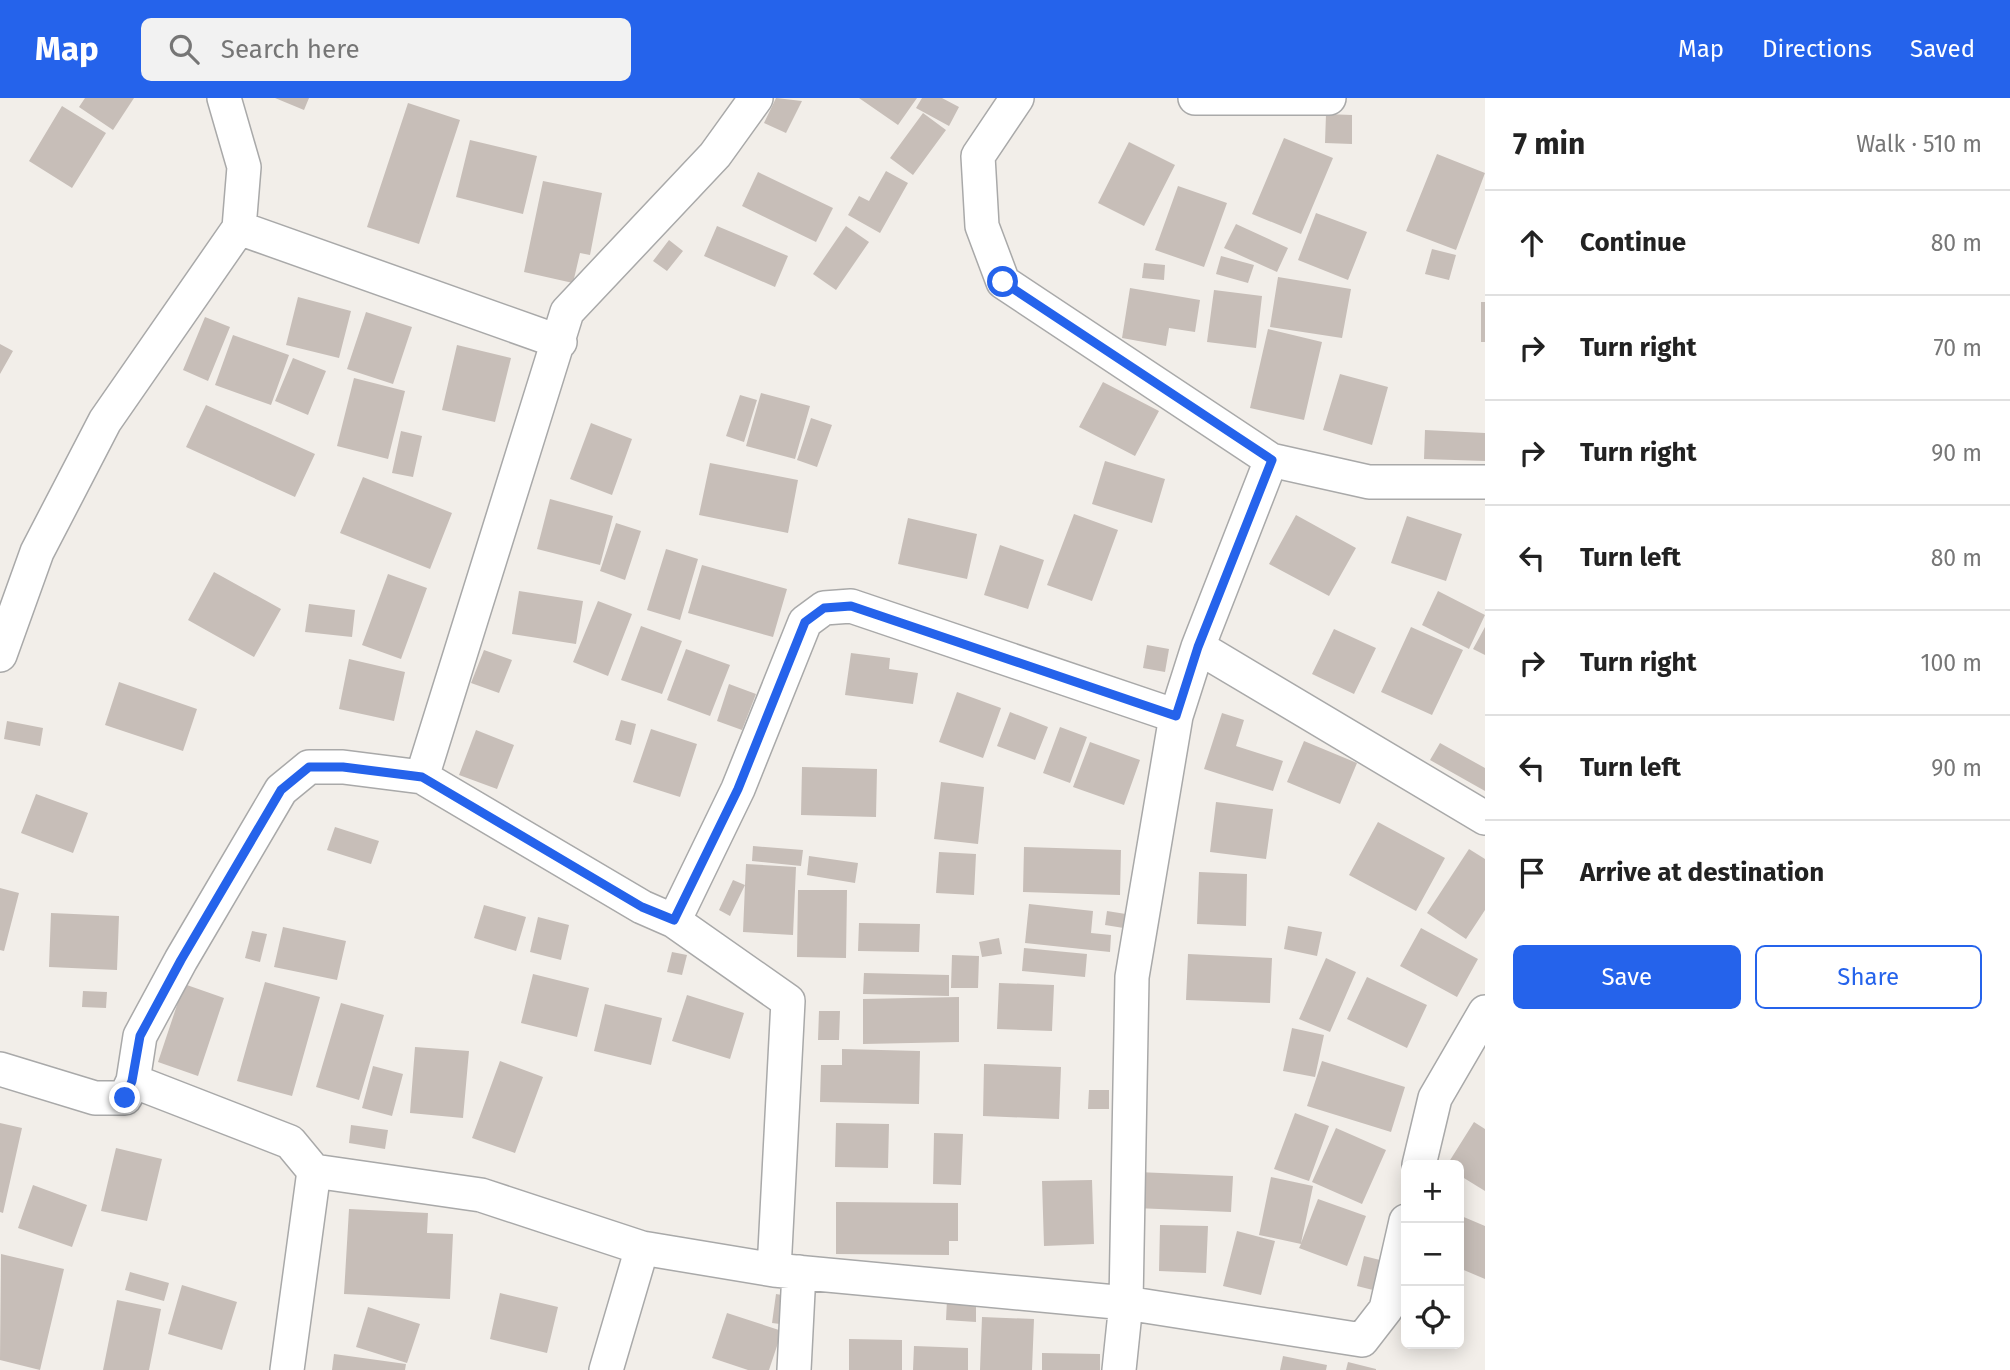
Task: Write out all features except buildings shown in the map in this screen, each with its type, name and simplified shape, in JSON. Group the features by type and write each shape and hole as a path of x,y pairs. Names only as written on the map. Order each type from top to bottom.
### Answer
{"street":[{"path":"0,655 37,552 105,421 239,228 244,167 224,98"},
{"path":"422,777 560,342 567,312 715,155 756,98"},
{"path":"1017,98 978,156 982,226 1003,282 1272,460 1369,482 1485,482"},
{"path":"1195,98 1329,98"},
{"path":"239,228 560,342"},
{"path":"1119,1370 1126,1303 1132,977 1176,716 1198,647 1272,460"},
{"path":"674,920 738,789 805,622 824,608 851,606 1176,716"},
{"path":"1198,647 1485,817"},
{"path":"0,1069 95,1098 125,1098 132,1081 140,1036 281,790 309,767 343,767 422,777 642,907 674,920 788,1001 787,1271 794,1370"},
{"path":"1420,1160 1435,1098 1485,1012"},
{"path":"132,1081 290,1142 314,1171 481,1195 642,1248 787,1271 1126,1303 1362,1340 1386,1308 1406,1223"},
{"path":"287,1370 314,1171"},
{"path":"606,1370 642,1248"}],"route":[{"path":"125,1098 132,1081 140,1036 181,960 281,790 309,767 343,767 422,777 642,907 674,920 738,789 805,622 824,608 851,606 1176,716 1198,647 1272,460 1003,282"}]}
